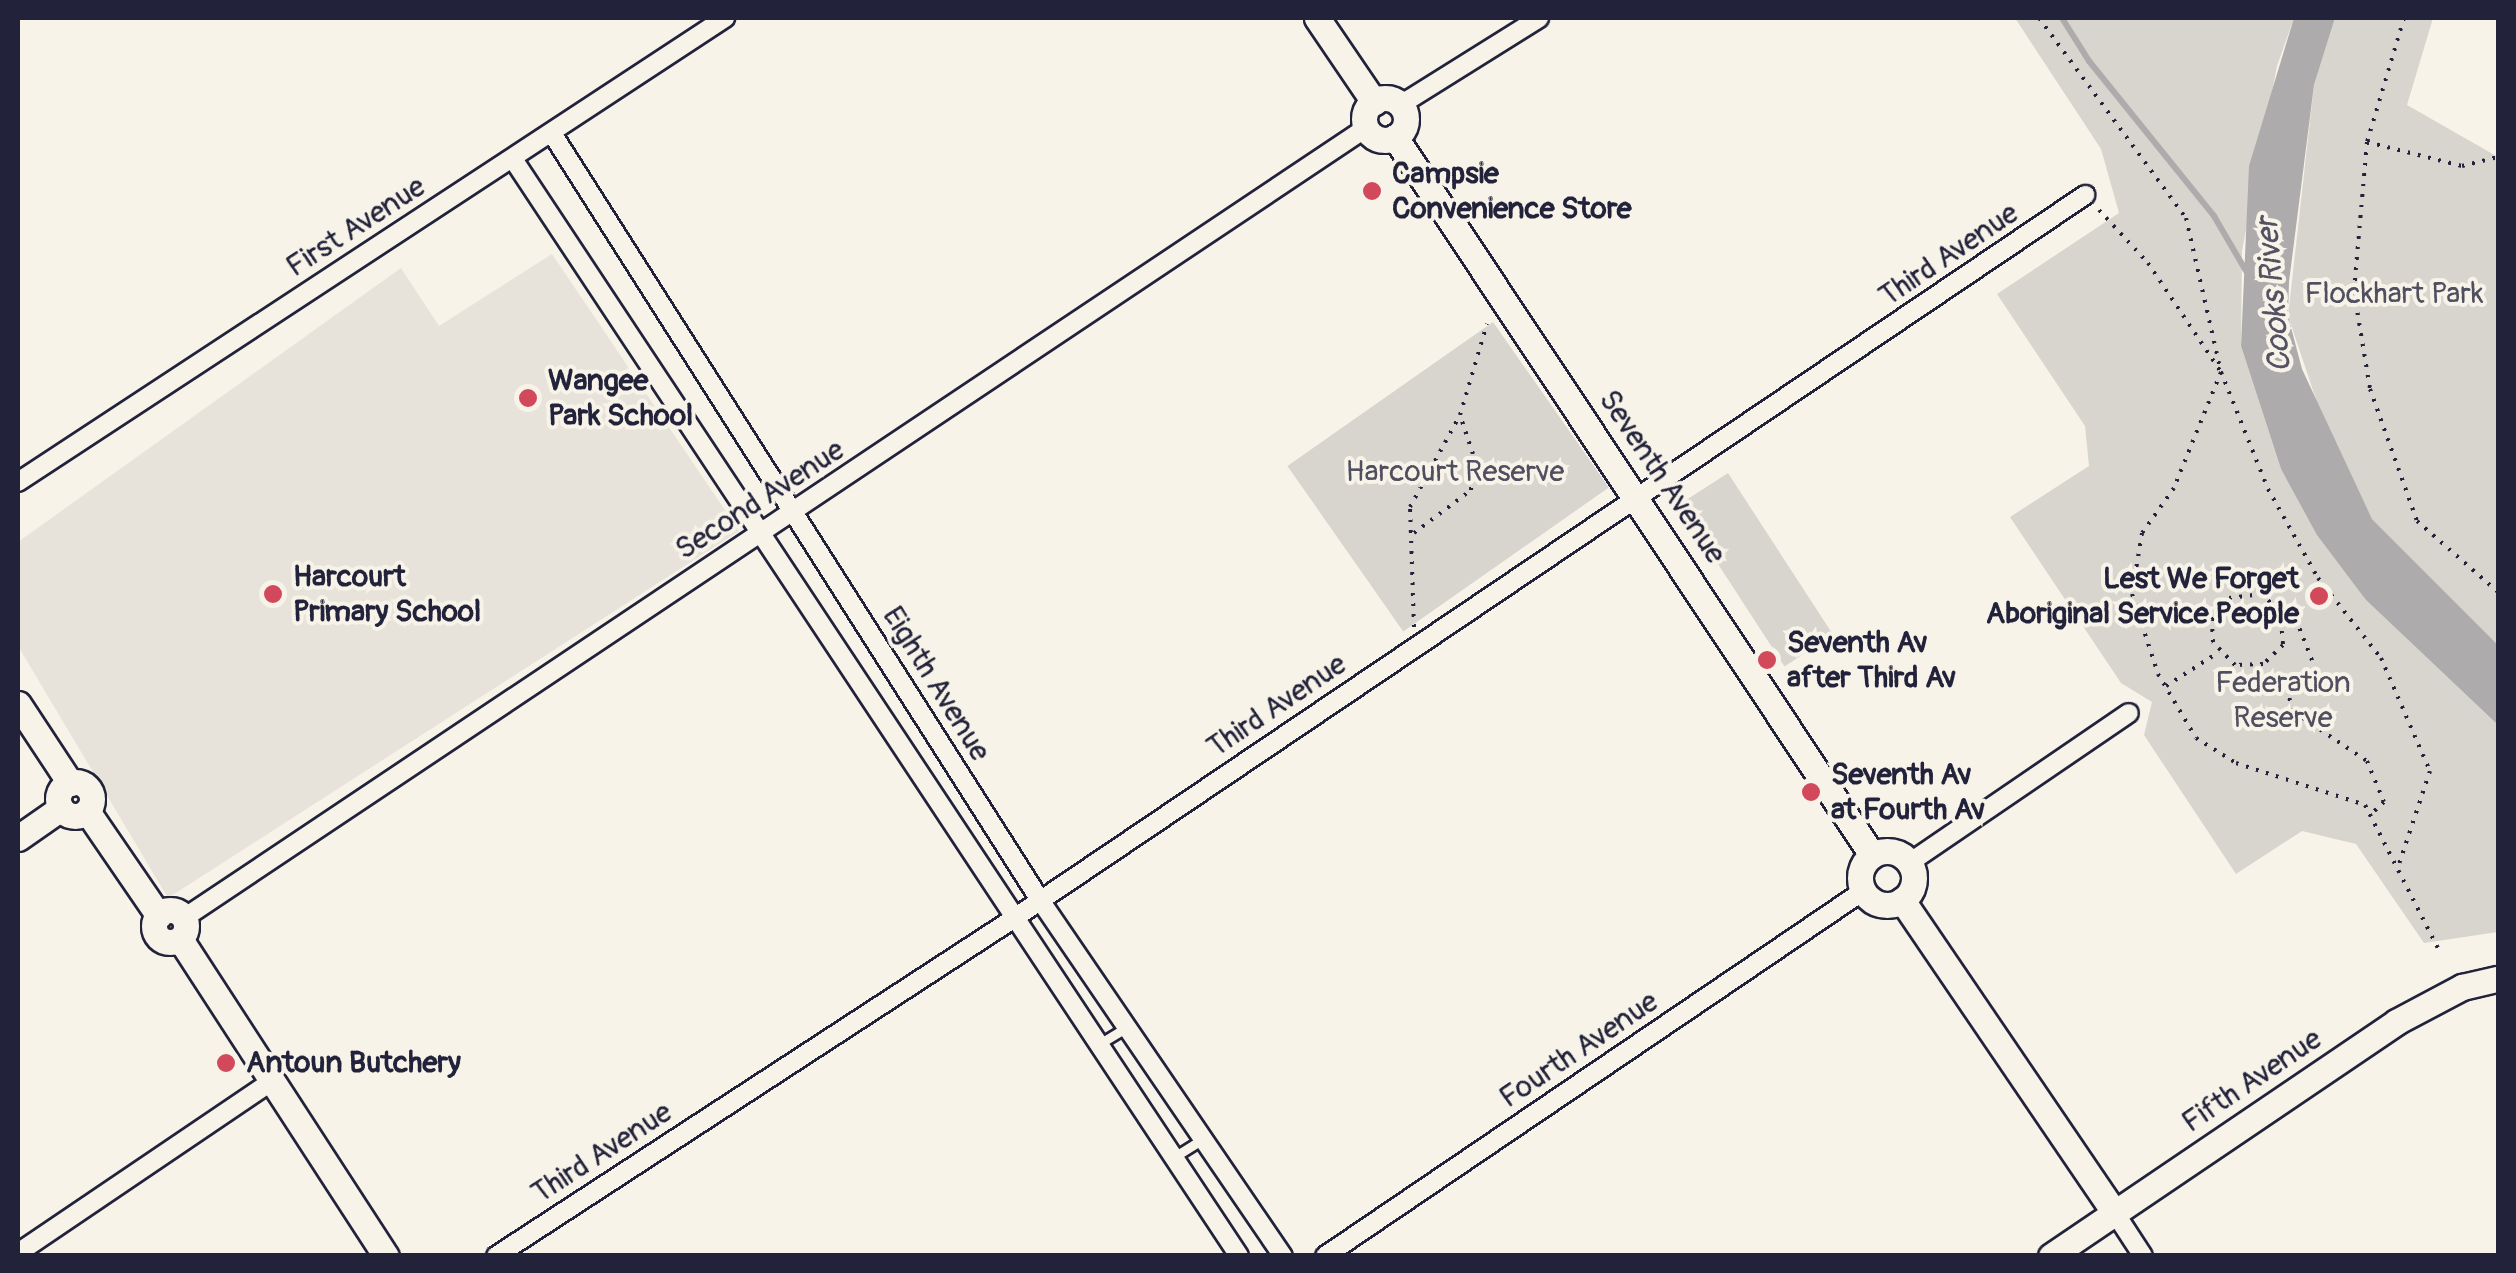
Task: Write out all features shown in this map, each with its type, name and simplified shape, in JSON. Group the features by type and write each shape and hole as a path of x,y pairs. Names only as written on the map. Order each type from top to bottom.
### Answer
{"street":[{"name":"First Avenue","path":"18,482 552,136 725,18"},
{"path":"1318,18 1374,102 1400,105 1539,18"},
{"path":"1374,102 1366,111 1366,128 1377,138 1395,138 1405,125 1400,105"},
{"name":"Second Avenue","path":"174,924 1366,128"},
{"name":"Eighth Avenue","path":"552,136 1040,900 1283,1256"},
{"name":"Seventh Avenue","path":"1395,138 1872,855"},
{"path":"513,160 758,536 1240,1256"},
{"name":"Third Avenue","path":"496,1256 1040,900 2085,195"},
{"path":"18,704 70,783 90,790 74,810 18,838"},
{"path":"1910,863 2130,712"},
{"path":"74,810 174,924 271,1082 386,1256"},
{"path":"1897,852 1910,863 1914,879 1902,900 1876,903 1863,891 1862,867 1872,855 1897,852"},
{"name":"Fourth Avenue","path":"1325,1256 1863,891"},
{"path":"1902,900 2143,1256"},
{"name":"Fifth Avenue","path":"2050,1256 2396,1022 2462,988 2498,979"},
{"path":"18,1253 271,1082"}],"lane":[{"path":"1098,1044 1127,1027"},
{"path":"1174,1157 1203,1139"}],"path":[{"path":"2039,18 2186,218 2221,372 2268,489 2318,578 2381,658 2430,772 2399,864"},
{"path":"2404,18 2367,142 2354,292 2388,453 2417,521 2498,592"},
{"path":"2367,142 2462,166 2481,166 2498,157"},
{"path":"2085,195 2148,263 2221,372"},
{"path":"1414,646 1414,533 1410,507 1418,484 1460,415 1487,324"},
{"path":"2221,372 2174,488 2142,533 2132,594 2166,686 2196,738 2236,763 2365,804 2399,864 2439,950"},
{"path":"1414,533 1471,490 1472,454 1460,415"},
{"path":"2280,610 2283,644 2264,664 2235,665 2219,652 2212,620 2228,598 2260,594 2280,610 2292,610 2320,681 2286,688 2294,712 2367,761 2384,802 2371,814"},
{"path":"2166,686 2219,652"}],"shaded area":[{"name":"Harcourt Primary School","path":"552,254 739,531 168,898 18,646 18,542 401,268 439,326"}],"green space":[{"name":"Federation Reserve","path":"2015,18 2294,18 2277,66 2242,251 2241,346 2281,469 2366,600 2498,725 2498,932 2424,943 2356,844 2302,831 2236,874 2144,735 2152,702 2121,683 2010,517 2089,466 2085,426 1997,294 2119,213 2101,149"},
{"name":"Flockhart Park","path":"2335,18 2433,18 2407,105 2498,157 2498,645 2372,519 2327,432 2288,316 2314,85"},
{"name":"Harcourt Reserve","path":"1493,322 1609,487 1403,631 1287,466"},
{"path":"1728,473 1833,635 1784,666 1679,505"}],"water":[{"name":"Cooks River","path":"2294,18 2335,18 2314,85 2289,282 2288,316 2302,369 2372,519 2498,645 2498,725 2366,600 2317,535 2281,469 2241,346 2249,166"}],"waterway":[{"path":"2062,18 2089,61 2214,216 2246,271"}],"place":[{"name":"Campsie Convenience Store","path":"1372,191"},
{"name":"Wangee Park School","path":"528,398"},
{"name":"Harcourt Primary School","path":"273,594"},
{"name":"Lest We Forget Aboriginal Service People","path":"2319,596"},
{"name":"Seventh Av after Third Av","path":"1767,660"},
{"name":"Seventh Av at Fourth Av","path":"1811,792"},
{"name":"Antoun Butchery","path":"226,1063"}]}
